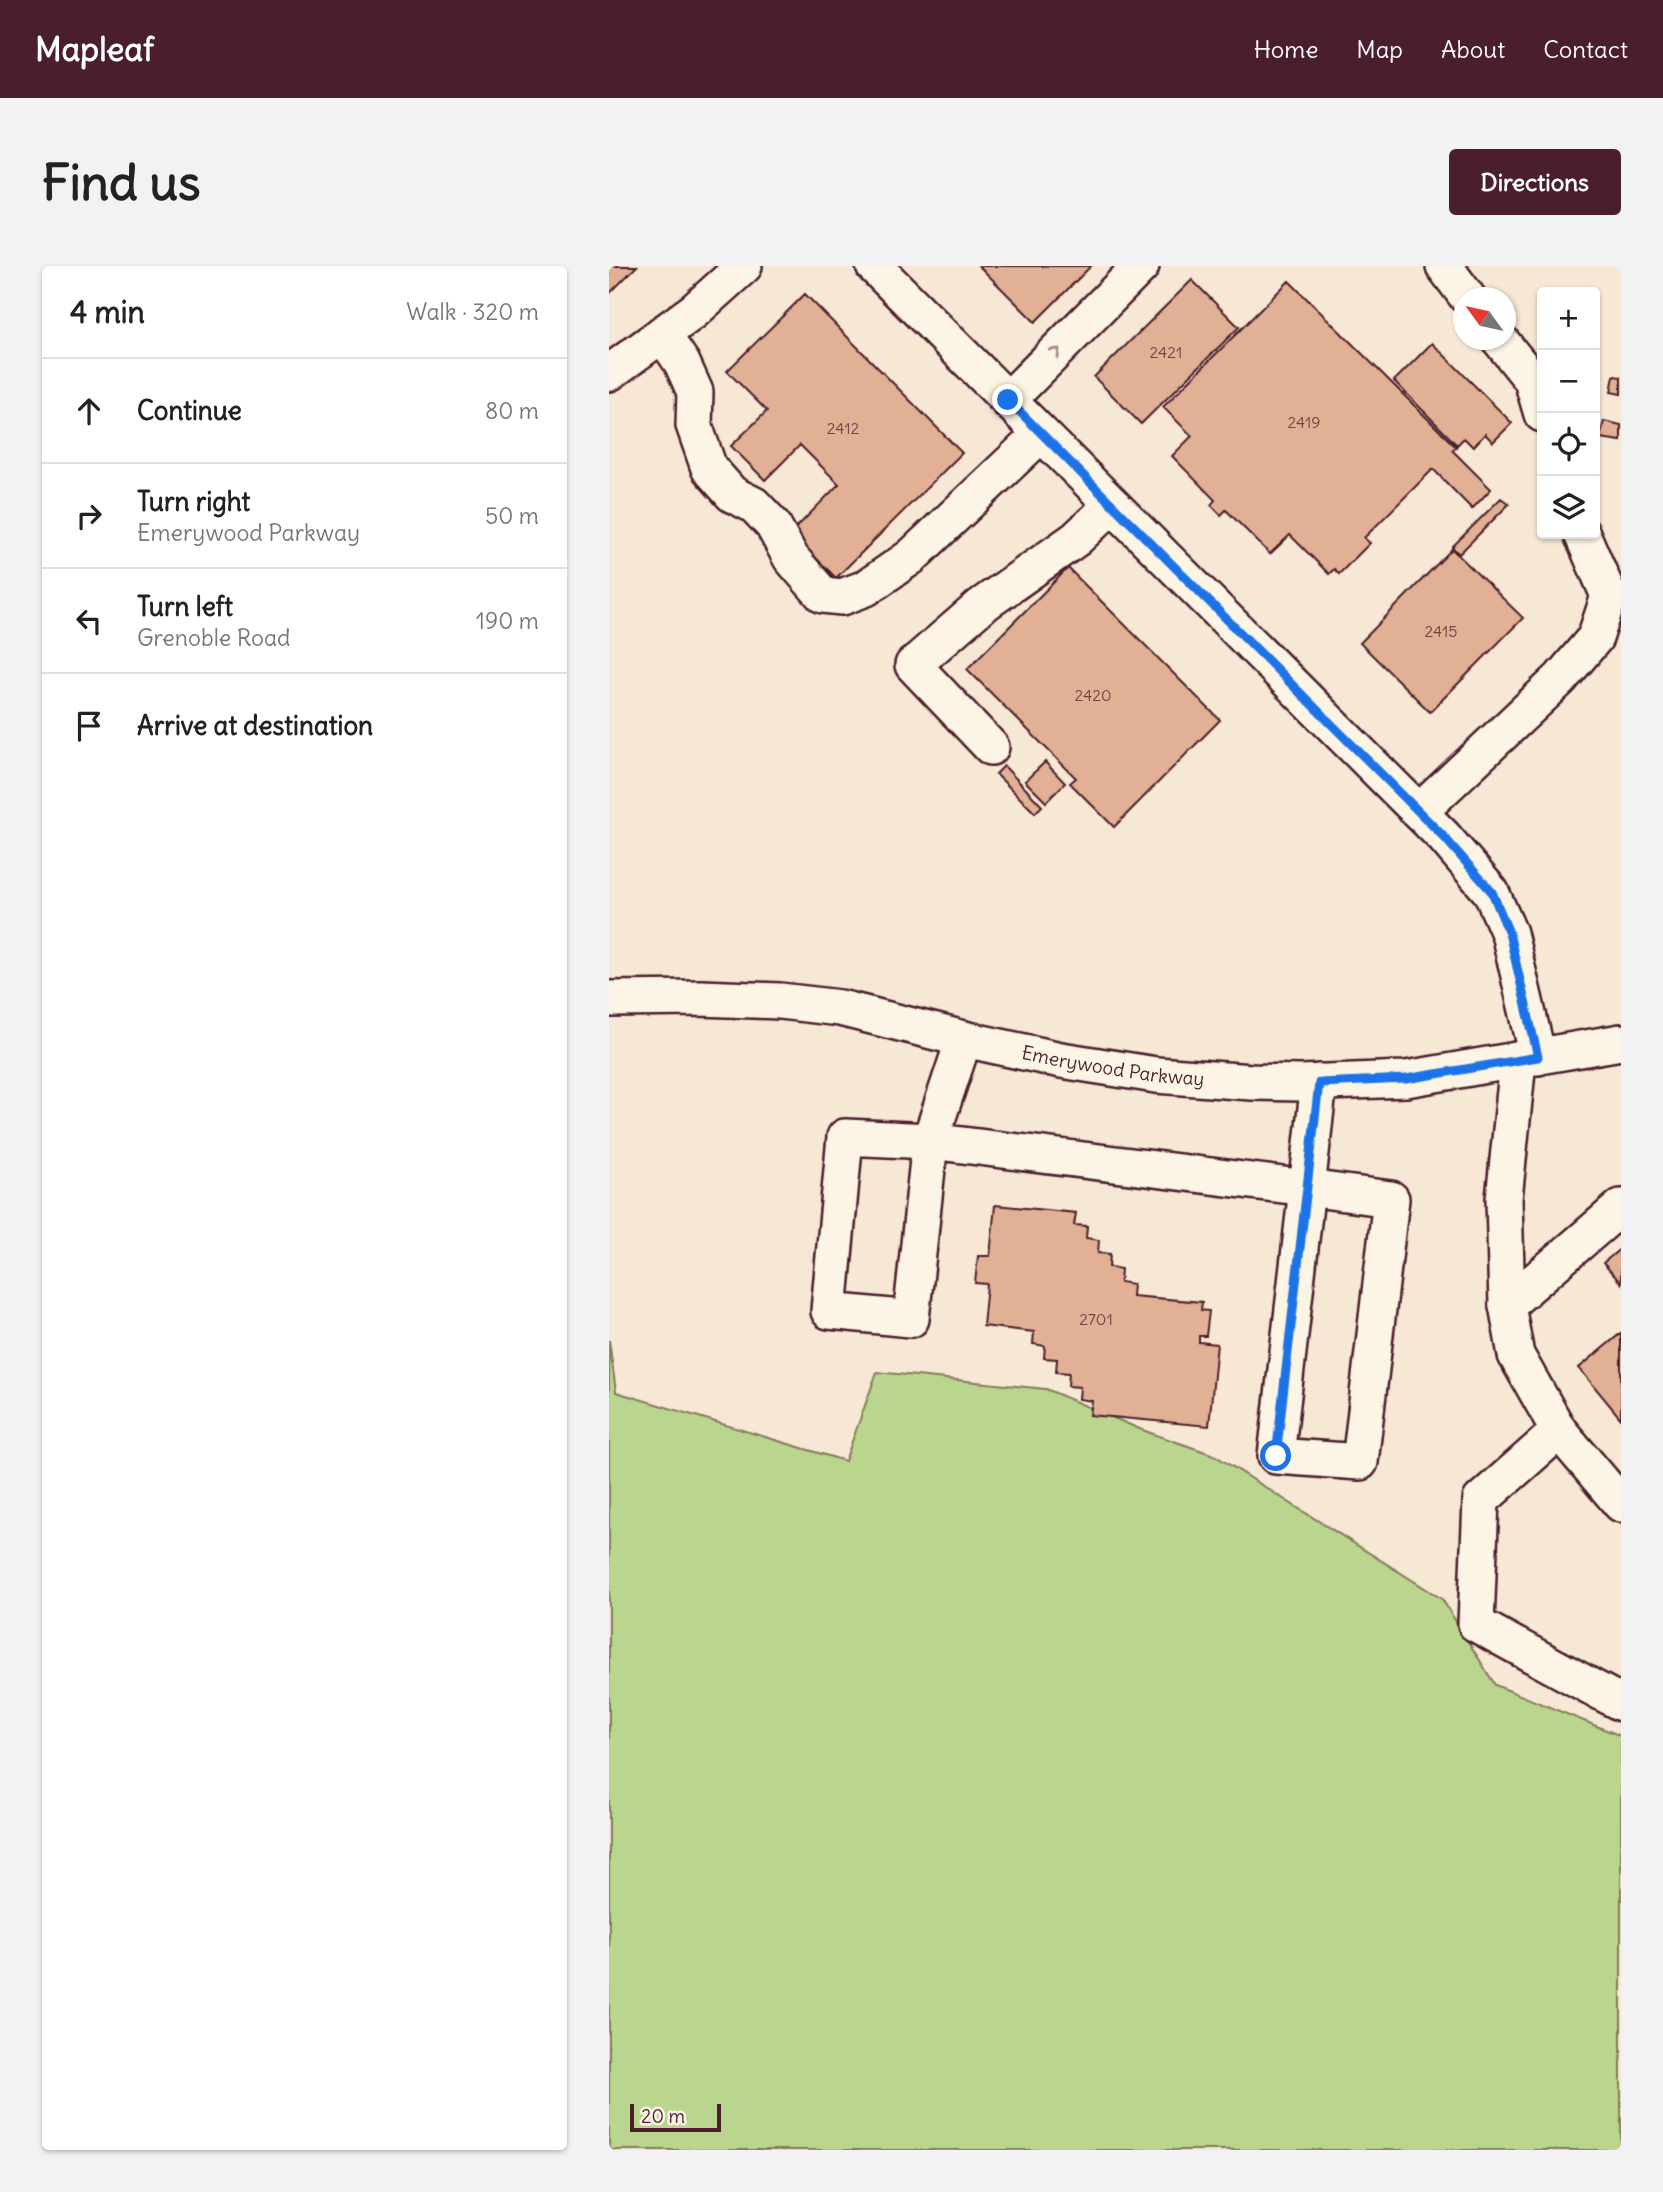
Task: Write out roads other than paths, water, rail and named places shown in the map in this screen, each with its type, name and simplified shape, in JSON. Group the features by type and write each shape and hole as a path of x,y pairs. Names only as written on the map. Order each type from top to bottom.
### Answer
{"street":[{"path":"609,373 694,311 744,266"},
{"path":"874,266 1444,837 1492,892 1509,933 1528,1059 1504,1199 1507,1305 1515,1355 1559,1431 1621,1504"},
{"path":"1008,400 1140,266"},
{"path":"1444,266 1460,287"},
{"path":"662,334 682,363 695,393 694,425 709,468 731,494 754,505 773,525 791,558 823,595 842,597 866,588 911,557 1041,434"},
{"path":"1508,350 1532,380 1542,413"},
{"path":"991,747 913,665 981,606 1076,539 1112,505"},
{"path":"1419,812 1560,679 1595,638 1609,596 1583,539"},
{"name":"Emerywood Parkway","path":"609,999 701,998 840,1008 1061,1060 1156,1075 1252,1082 1319,1083 1406,1079 1621,1042"},
{"path":"964,1039 930,1141 911,1319 829,1311 845,1137 930,1141 1307,1188 1391,1199 1360,1462 1276,1456 1307,1188 1319,1083"},
{"path":"1507,1305 1621,1207"},
{"path":"1559,1431 1481,1500 1476,1624 1621,1703"}]}
